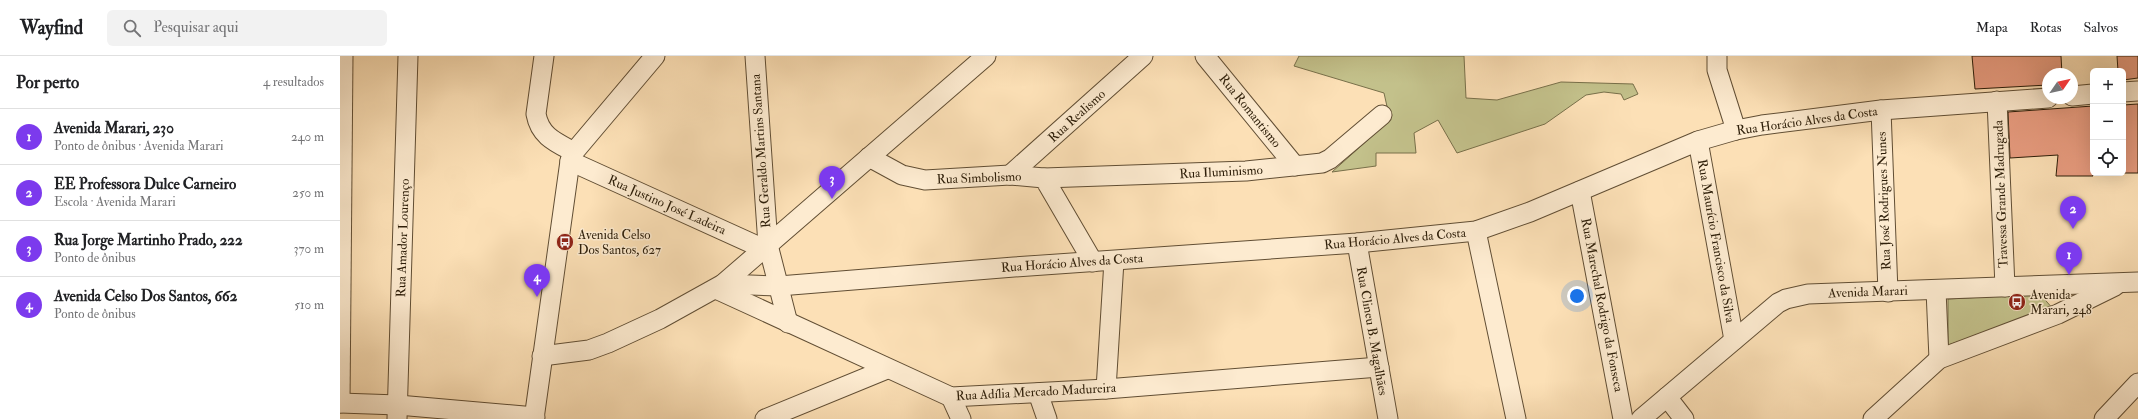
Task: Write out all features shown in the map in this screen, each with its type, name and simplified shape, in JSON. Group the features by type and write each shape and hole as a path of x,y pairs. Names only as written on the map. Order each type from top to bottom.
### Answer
{"street":[{"path":"344,56 342,82 340,403 398,412 534,418 572,157 655,56"},
{"name":"Rua Amador Lourenço","path":"398,412 408,56"},
{"name":"Rua Justino José Ladeira","path":"544,56 537,104 537,120 544,135 572,157 766,247"},
{"name":"Rua Geraldo Martins Santana","path":"755,56 766,247 779,286 788,322"},
{"path":"542,356 589,350 608,343 660,319 720,287 986,56"},
{"name":"Rua Realismo","path":"1010,175 1143,56"},
{"name":"Rua Romantismo","path":"1205,56 1295,166"},
{"path":"1717,56 1717,70 1736,130"},
{"path":"2126,92 2138,91"},
{"path":"2078,95 2090,94"},
{"name":"Rua Horácio Alves da Costa","path":"720,287 779,286 1357,243 1476,231 1580,191 1698,141 1736,130 1762,124 1881,110 2042,98"},
{"name":"Travessa Grande Madrugada","path":"1997,101 2005,287"},
{"name":"Rua José Rodrigues Nunes","path":"1881,110 1888,292"},
{"name":"Rua Iluminismo","path":"1044,178 1195,174 1322,163 1330,159 1382,115"},
{"name":"Rua Maurício Francisco da Silva","path":"1698,141 1734,340"},
{"name":"Rua Simbolismo","path":"869,157 902,175 925,180 1010,175 1044,178"},
{"path":"1044,178 1093,262"},
{"name":"Rua Marechal Rodrigo da Fonseca","path":"1580,191 1623,419"},
{"path":"1476,231 1516,419"},
{"name":"Rua Clineu B. Magalhães","path":"1357,243 1388,419"},
{"path":"1106,389 1114,261"},
{"path":"1873,419 1939,359 2058,314 2130,282"},
{"name":"Avenida Marari","path":"1641,419 1778,303 1786,298 1808,294 2130,282"},
{"name":"Rua Adília Mercado Madureira","path":"720,287 788,322 887,369 951,397 1106,389 1379,367"},
{"path":"1936,290 1939,359"},
{"path":"765,419 887,369"},
{"path":"2104,419 2138,384"},
{"path":"1038,393 1047,419"},
{"path":"951,397 961,419"},
{"path":"1667,398 1684,419"}],"shaded area":[{"path":"1299,56 1464,56 1466,98 1497,100 1561,82 1633,84 1638,94 1624,100 1621,94 1604,92 1586,95 1545,124 1457,153 1438,120 1414,133 1416,153 1376,153 1376,166 1332,172 1390,120 1384,93 1294,66"},
{"path":"2040,294 2054,310 1948,345 1948,299"}],"building":[{"path":"1972,56 2061,56 2062,68 2042,68 2042,85 1975,89"},
{"path":"2117,56 2138,56 2138,78 2126,80 2126,68 2118,68"},
{"path":"2138,104 2138,173 2126,173 2126,105"},
{"path":"2090,106 2090,176 2056,176 2058,155 2010,158 2008,112"}],"place":[{"name":"Rua Jorge Martinho Prado, 222","path":"832,199"},
{"name":"EE Professora Dulce Carneiro","path":"2073,229"},
{"name":"Avenida Celso Dos Santos, 627","path":"565,242"},
{"name":"Avenida Marari, 230","path":"2069,275"},
{"name":"Avenida Celso Dos Santos, 662","path":"537,297"},
{"name":"Avenida Marari, 248","path":"2017,302"}]}
